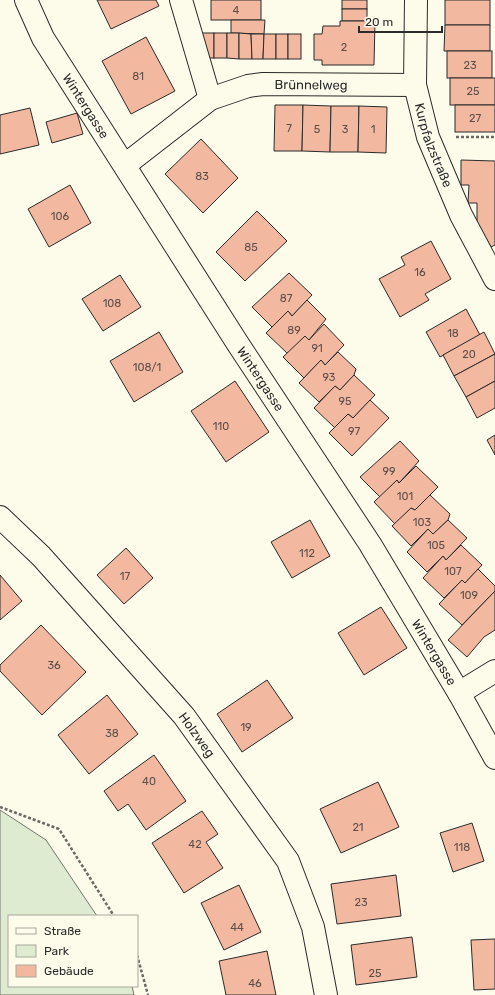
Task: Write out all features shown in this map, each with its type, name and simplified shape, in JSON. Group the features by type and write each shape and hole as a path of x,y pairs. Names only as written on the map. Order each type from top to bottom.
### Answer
{"street":[{"name":"Wintergasse","path":"26,0 43,38 125,164 238,344 370,544 459,693 495,758"},
{"path":"181,0 210,98"},
{"name":"Kurpfalzstraße","path":"416,0 415,85 428,137 461,215 495,279"},
{"name":"Brünnelweg","path":"125,164 210,98 248,86 263,84 415,85"},
{"name":"Holzweg","path":"0,516 41,556 184,716 288,861 313,927 326,995"},
{"path":"459,693 495,671"}],"path":[{"path":"428,137 495,137"},
{"path":"0,807 58,829 113,915"},
{"path":"138,959 148,995"}],"green space":[{"path":"0,810 46,840 96,915 8,915 8,987 132,987 134,995 0,995"}],"building":[{"path":"97,0 156,0 159,6 111,29"},
{"path":"211,0 261,0 261,20 211,20"},
{"path":"342,0 367,0 367,9 342,9"},
{"path":"445,0 490,0 490,25 445,25"},
{"path":"342,9 367,9 367,21 342,21"},
{"path":"231,20 265,20 264,34 231,33"},
{"path":"340,21 375,21 374,65 322,65 322,60 314,60 314,34 322,34 323,26 340,26"},
{"path":"445,25 490,25 490,51 444,51"},
{"path":"202,33 214,33 214,58 202,58"},
{"path":"214,33 227,33 227,58 214,58"},
{"path":"227,33 239,33 239,59 227,58"},
{"path":"239,33 251,34 252,59 239,59"},
{"path":"251,34 264,34 263,59 252,59"},
{"path":"264,34 276,34 276,59 263,59"},
{"path":"276,34 288,34 288,59 276,59"},
{"path":"288,34 301,34 301,59 288,59"},
{"path":"146,37 175,91 131,114 102,61"},
{"path":"447,51 492,51 492,78 447,78"},
{"path":"450,78 495,78 495,105 450,105"},
{"path":"275,105 303,105 302,151 274,151"},
{"path":"303,105 331,106 330,152 302,151"},
{"path":"455,105 495,105 495,132 455,132"},
{"path":"331,106 359,106 358,152 330,152"},
{"path":"359,106 387,107 386,153 358,152"},
{"path":"30,108 39,145 0,154 0,115"},
{"path":"77,113 83,134 52,143 46,122"},
{"path":"201,139 238,178 203,213 165,174"},
{"path":"461,160 495,161 495,245 491,247 477,223 477,203 468,203 469,185 461,185"},
{"path":"70,185 91,223 49,247 28,209"},
{"path":"257,211 287,241 245,281 216,252"},
{"path":"431,241 451,279 425,294 429,300 400,317 379,279 405,265 401,257"},
{"path":"289,273 312,295 292,316 288,311 272,327 252,307"},
{"path":"120,275 141,307 103,331 82,299"},
{"path":"307,300 326,319 309,340 305,336 288,354 266,333 288,311 292,316"},
{"path":"466,309 480,335 440,357 426,332"},
{"path":"324,324 344,345 325,365 321,360 304,378 283,357 305,336 309,340"},
{"path":"159,332 183,372 134,402 110,361"},
{"path":"484,332 495,354 454,376 443,355"},
{"path":"338,352 356,369 354,375 340,390 335,386 319,402 299,383 321,360 325,365"},
{"path":"495,354 495,381 466,397 454,376"},
{"path":"354,375 375,395 353,418 348,414 335,428 314,408 335,386 340,390"},
{"path":"235,381 269,432 226,462 191,411"},
{"path":"495,381 495,408 477,418 466,397"},
{"path":"370,400 389,418 352,456 329,433 348,414 353,418"},
{"path":"495,435 495,455 487,440"},
{"path":"400,441 419,461 399,483 397,480 380,497 360,477"},
{"path":"416,466 438,487 415,510 411,508 395,524 374,502 397,480 399,483"},
{"path":"430,495 450,514 448,520 433,534 428,529 411,546 392,526 411,508 415,510"},
{"path":"310,520 330,556 292,578 271,542"},
{"path":"448,520 467,538 446,560 443,556 427,572 407,552 428,529 433,534"},
{"path":"461,545 482,565 465,583 462,580 444,598 423,578 443,556 446,560"},
{"path":"126,548 153,578 124,604 97,575"},
{"path":"478,569 495,586 495,591 462,625 439,604 462,580 465,583"},
{"path":"0,575 22,601 0,620"},
{"path":"495,591 495,630 484,637 467,657 448,640"},
{"path":"381,607 407,648 364,675 338,633"},
{"path":"41,625 86,672 42,715 0,671 0,665"},
{"path":"267,680 293,718 242,752 217,714"},
{"path":"107,695 138,734 89,774 58,735"},
{"path":"154,755 186,801 146,830 128,804 118,811 104,791"},
{"path":"378,782 399,827 341,853 320,809"},
{"path":"202,811 218,834 206,842 223,868 184,893 152,843"},
{"path":"472,823 484,861 453,872 440,833"},
{"path":"396,875 401,916 337,924 331,884"},
{"path":"239,885 261,932 224,950 201,903"},
{"path":"412,937 417,977 356,985 351,945"},
{"path":"495,939 495,989 474,990 471,940"},
{"path":"267,951 276,995 226,995 219,961"}]}
